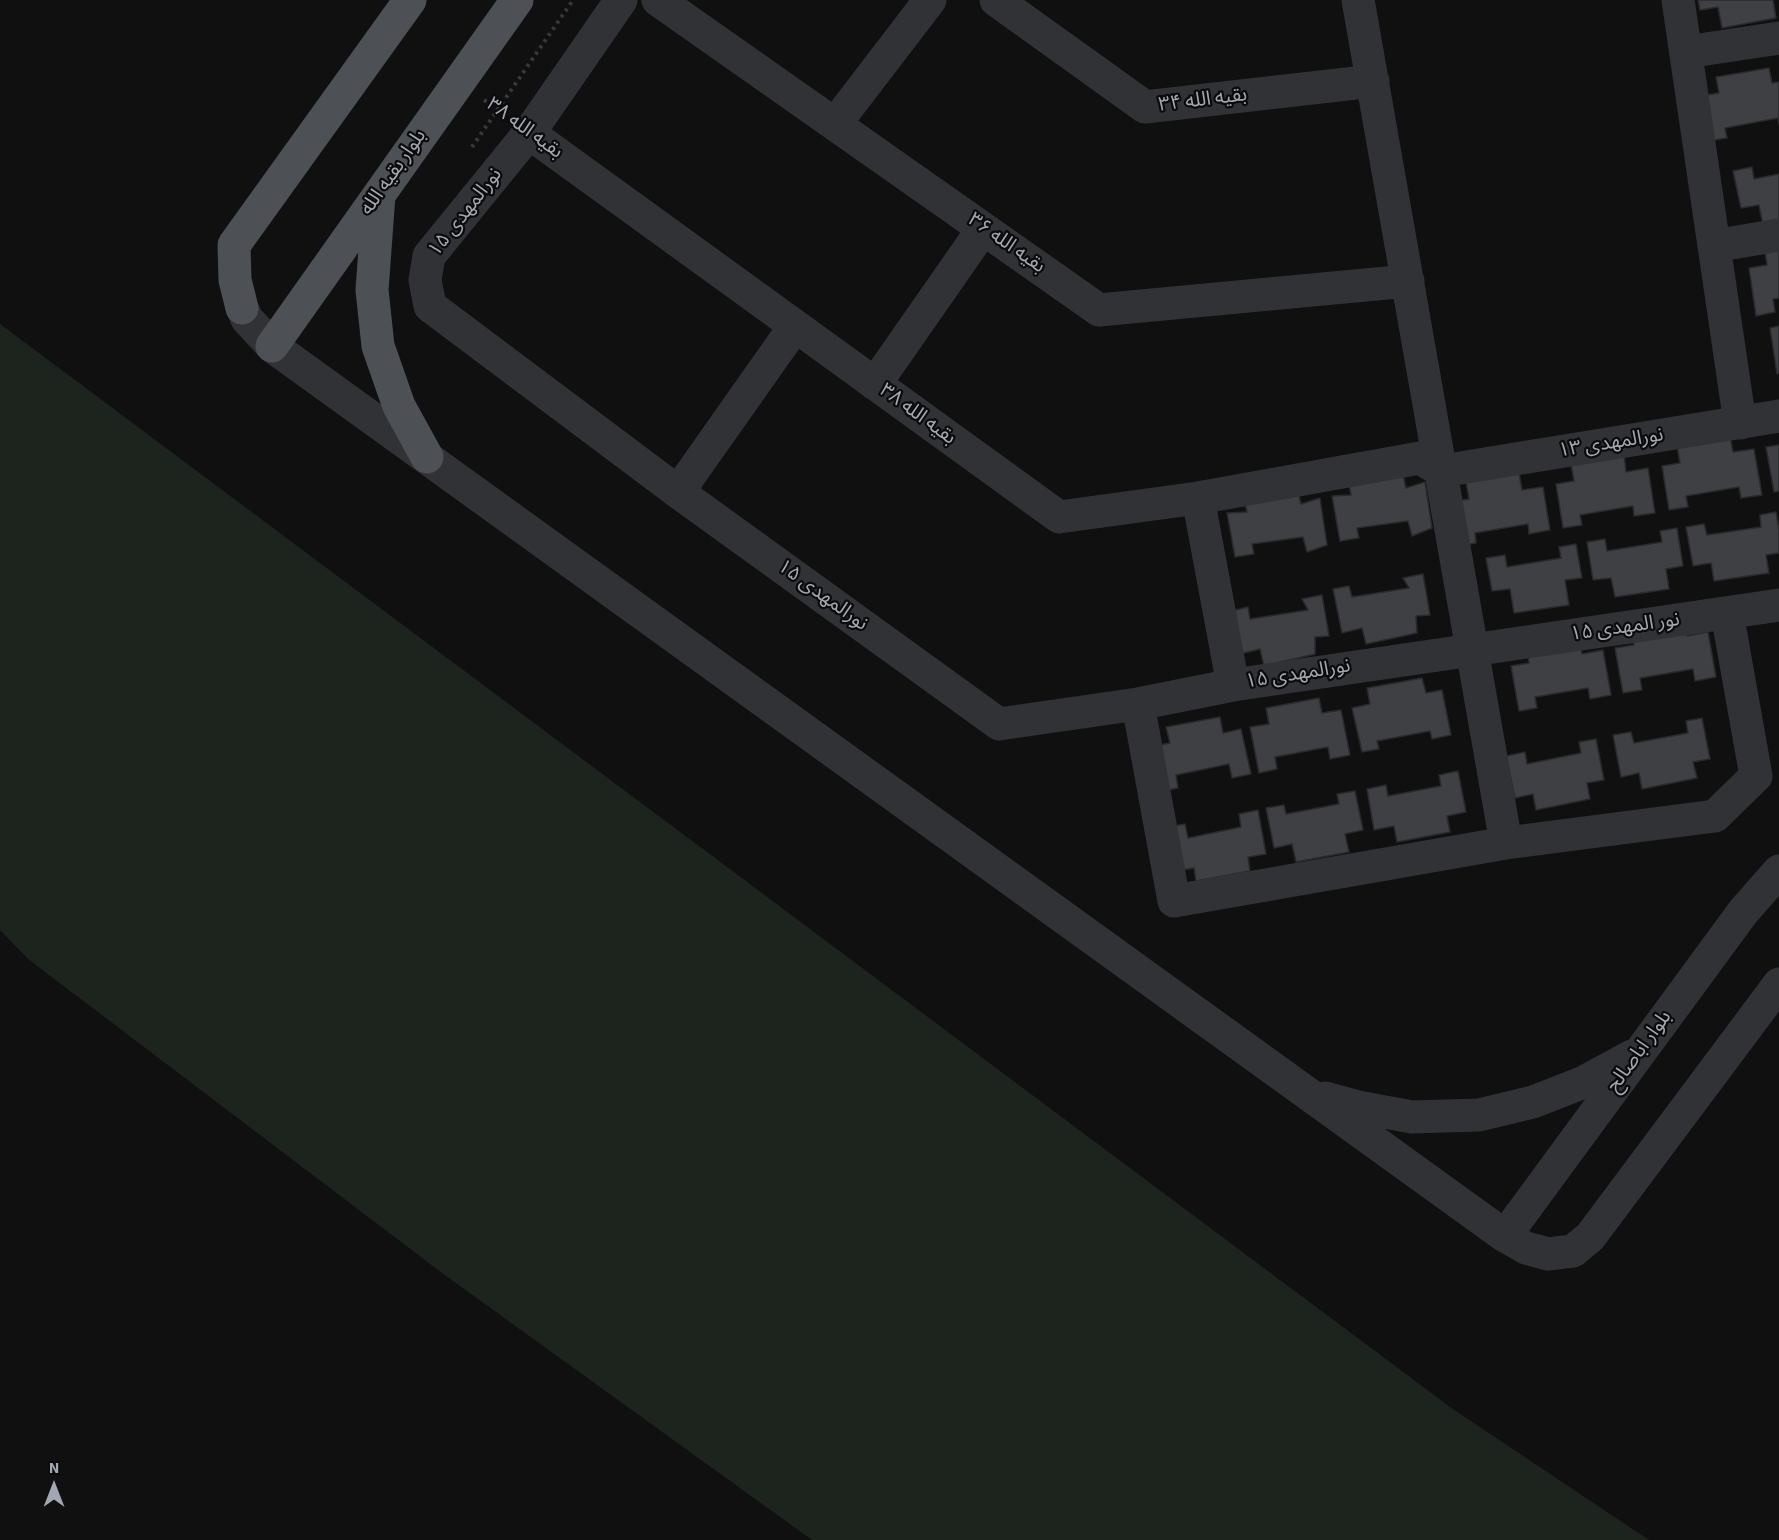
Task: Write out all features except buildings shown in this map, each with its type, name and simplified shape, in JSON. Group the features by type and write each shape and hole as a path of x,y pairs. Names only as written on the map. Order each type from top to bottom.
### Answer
{"main road":[{"path":"242,308 236,280 234,245 410,0"},
{"name":"بلوار بقیه الله","path":"272,346 517,0"},
{"path":"379,195 372,290 378,346 399,406 427,457"}],"street":[{"path":"529,133 621,0"},
{"name":"بقیه الله ۳۶","path":"658,0 1099,310 1408,281"},
{"path":"835,124 930,0"},
{"name":"بقیه الله ۳۴","path":"996,0 1145,107 1373,81"},
{"path":"1358,0 1506,843"},
{"path":"1678,0 1740,423"},
{"path":"1686,52 1779,38"},
{"name":"بقیه الله ۳۸","path":"529,133 1059,517 1198,498 1420,458 1442,471"},
{"name":"نورالمهدی ۱۵","path":"529,133 429,256 425,280 430,306 678,492 999,724 1138,704 1233,685 1471,649"},
{"path":"875,384 983,229"},
{"path":"1714,246 1779,235"},
{"path":"242,308 247,319 272,346 1505,1236 1526,1248 1548,1254 1573,1251 1590,1237 1779,984"},
{"path":"678,492 795,326"},
{"name":"نورالمهدی ۱۳","path":"1442,471 1779,416"},
{"path":"1198,498 1233,685"},
{"name":"نور المهدی ۱۵","path":"1471,649 1779,605"},
{"path":"1138,704 1174,901 1506,843 1715,816 1756,776 1727,613"},
{"name":"بلوار اباصالح","path":"1505,1236 1743,912 1779,871"},
{"path":"1306,1092 1358,1107 1412,1117 1479,1115 1533,1102 1584,1082 1641,1051"}],"path":[{"path":"471,148 573,0"},
{"name":"بقیه الله ۳۸","path":"459,82 529,133"}],"shaded area":[{"path":"0,324 1450,1407 1649,1540 812,1540 442,1273 28,959 0,930"}]}
